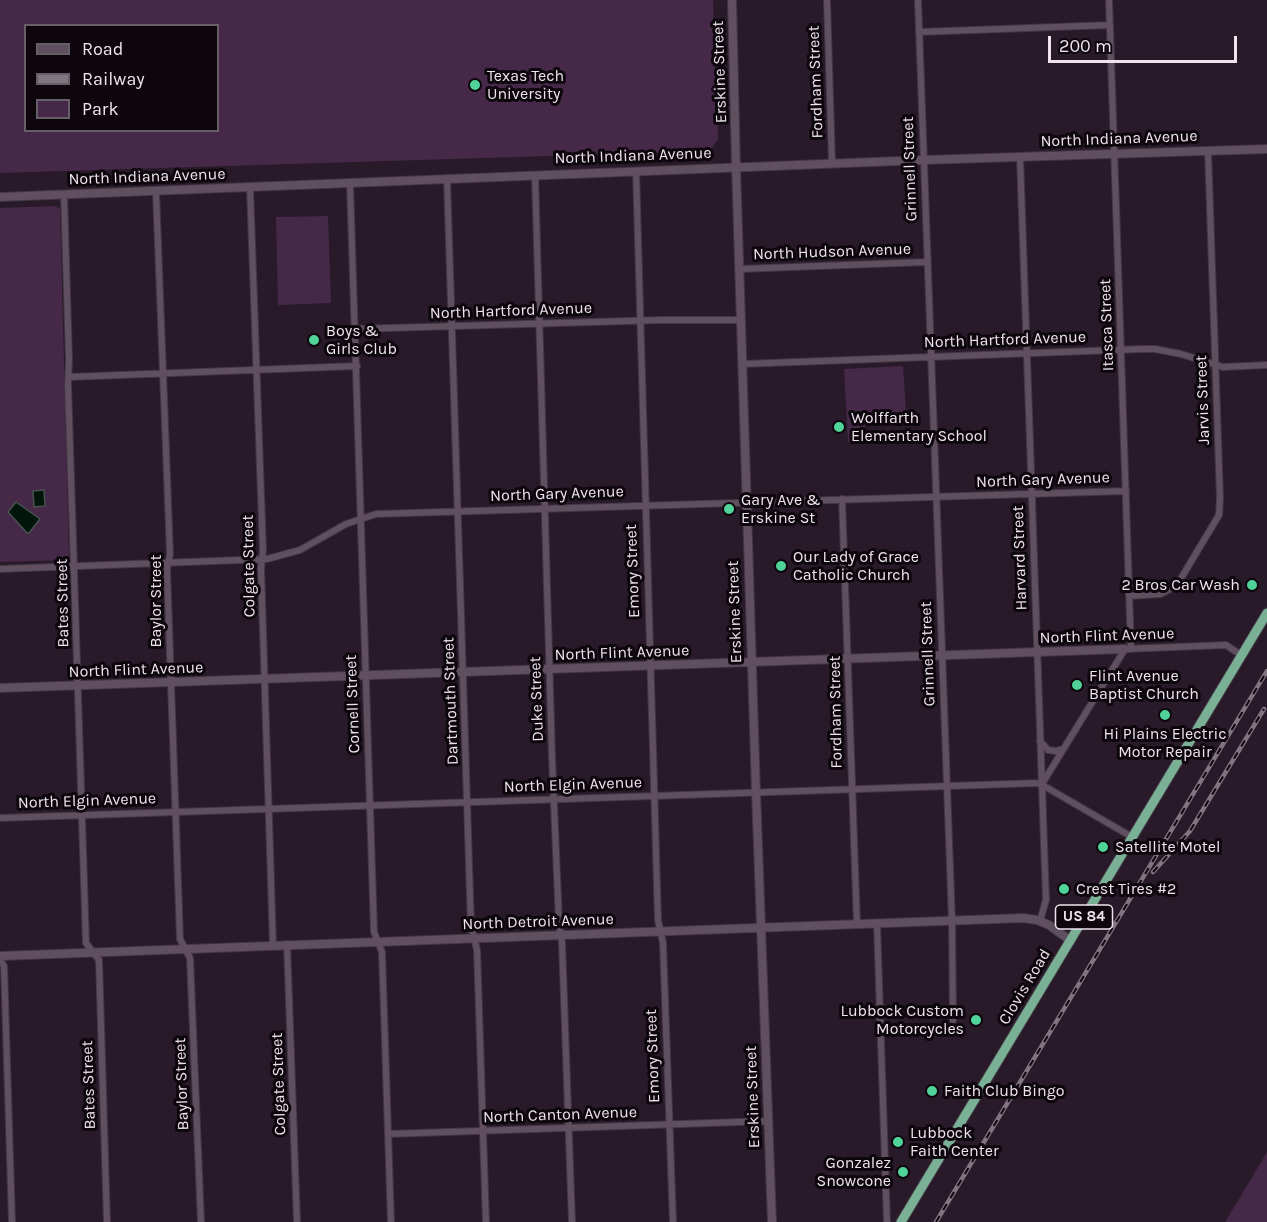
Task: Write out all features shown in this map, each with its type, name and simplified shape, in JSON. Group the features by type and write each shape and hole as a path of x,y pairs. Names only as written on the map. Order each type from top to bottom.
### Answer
{"highway":[{"name":"Clovis Road","path":"901,1222 1267,613"}],"main road":[{"name":"Erskine Street","path":"732,0 736,167"},
{"name":"North Indiana Avenue","path":"0,197 447,180 535,174 1267,149"}],"street":[{"name":"Fordham Street","path":"826,0 832,163"},
{"name":"Grinnell Street","path":"918,0 952,921 953,1020"},
{"name":"Itasca Street","path":"1109,0 1126,491 1128,649"},
{"path":"919,32 1110,25"},
{"name":"Jarvis Street","path":"1129,596 1161,594 1177,585 1219,515 1208,152"},
{"name":"Harvard Street","path":"1020,157 1046,900 1040,921"},
{"name":"Erskine Street","path":"736,167 751,662 772,1222"},
{"name":"Emory Street","path":"636,171 658,920 663,943 672,1222"},
{"name":"Duke Street","path":"535,174 549,669 572,1222"},
{"name":"Dartmouth Street","path":"447,180 471,926 477,950 486,1222"},
{"name":"Cornell Street","path":"350,184 374,932 382,952 391,1222"},
{"name":"Colgate Street","path":"250,188 273,945"},
{"name":"Baylor Street","path":"156,192 170,554 168,563 171,682 180,939 190,958 201,1222"},
{"name":"Bates Street","path":"64,195 86,943 99,960 107,1222"},
{"name":"North Hudson Avenue","path":"739,269 927,262"},
{"name":"North Hartford Avenue","path":"355,329 741,320"},
{"name":"North Hartford Avenue","path":"742,364 1155,349 1223,367 1267,365"},
{"path":"69,376 357,366"},
{"name":"North Gary Avenue","path":"0,569 262,559 287,555 300,550 339,528 376,514 1126,491"},
{"name":"Fordham Street","path":"842,499 856,925"},
{"name":"North Flint Avenue","path":"0,688 1226,645 1241,655"},
{"path":"1128,649 1041,784 1132,837"},
{"path":"1040,741 1048,750 1056,751 1064,748"},
{"name":"North Elgin Avenue","path":"0,818 947,785 1041,784"},
{"name":"North Detroit Avenue","path":"0,958 287,944 1023,918 1049,925 1071,940"},
{"path":"877,924 886,1222"},
{"name":"Colgate Street","path":"287,944 297,1222"},
{"path":"0,958 4,966 12,1222"},
{"name":"North Canton Avenue","path":"388,1134 769,1121"},
{"path":"0,1149 10,1149"}],"green space":[{"name":"Texas Tech University","path":"0,0 713,0 718,139 710,151 0,173"},
{"path":"56,206 60,209 69,557 67,560 0,562 0,208"},
{"path":"328,216 331,303 278,305 276,217"},
{"path":"903,366 906,413 865,414 865,441 848,442 844,369"},
{"path":"1267,1152 1267,1222 1225,1222 1248,1184"}],"shaded area":[{"path":"44,490 45,506 34,507 33,491"},
{"path":"16,502 40,519 29,533 8,512"}],"railway":[{"path":"936,1222 1267,671"},
{"path":"1153,872 1190,831 1264,709"}],"place":[{"name":"Texas Tech University","path":"475,85"},
{"name":"Boys & Girls Club","path":"314,340"},
{"name":"Wolffarth Elementary School","path":"839,427"},
{"name":"Gary Ave & Erskine St","path":"729,509"},
{"name":"Our Lady of Grace Catholic Church","path":"781,566"},
{"name":"2 Bros Car Wash","path":"1252,585"},
{"name":"Flint Avenue Baptist Church","path":"1077,685"},
{"name":"Hi Plains Electric Motor Repair","path":"1165,715"},
{"name":"Satellite Motel","path":"1103,847"},
{"name":"Crest Tires #2","path":"1064,889"},
{"name":"Lubbock Custom Motorcycles","path":"976,1020"},
{"name":"Faith Club Bingo","path":"932,1091"},
{"name":"Lubbock Faith Center","path":"898,1142"},
{"name":"Gonzalez Snowcone","path":"903,1172"}]}
